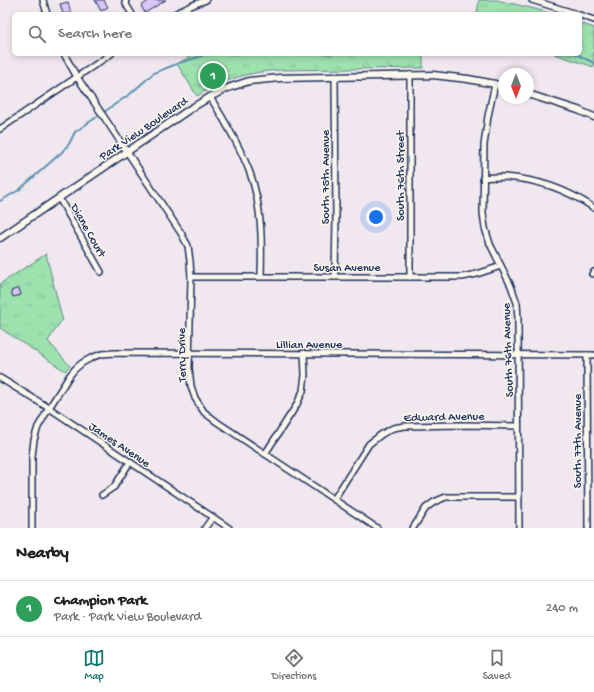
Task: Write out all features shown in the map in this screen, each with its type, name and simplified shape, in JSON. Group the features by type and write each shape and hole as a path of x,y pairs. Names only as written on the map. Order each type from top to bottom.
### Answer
{"street":[{"path":"43,0 46,12"},
{"path":"126,0 127,6 131,12"},
{"path":"178,12 206,0"},
{"path":"532,0 572,12"},
{"path":"582,15 594,20"},
{"name":"Terry Drive","path":"65,56 77,77 181,233 188,246 191,277 189,368 191,386 195,398 204,412 377,528"},
{"path":"0,129 108,56"},
{"name":"South 76th Street","path":"410,75 410,277"},
{"name":"Park View Boulevard","path":"0,238 190,109 226,89 249,81 280,78 433,75 468,79 498,85"},
{"name":"South 75th Avenue","path":"335,77 335,277"},
{"name":"South 76th Avenue","path":"495,84 488,116 484,146 483,213 485,228 490,244 511,286 517,303 519,528"},
{"path":"534,96 578,110 594,117"},
{"path":"210,97 229,129 250,174 260,221 262,245 261,276"},
{"path":"483,178 505,177 546,184 572,195 594,208"},
{"name":"Diane Court","path":"59,198 101,272"},
{"name":"Susan Avenue","path":"191,277 462,277 501,266"},
{"name":"Lillian Avenue","path":"32,528 32,456 34,440 38,427 75,369 98,355 114,353 594,355"},
{"path":"266,454 296,406 303,391 305,375 304,354"},
{"name":"South 77th Avenue","path":"587,355 588,528"},
{"name":"James Avenue","path":"0,378 49,408 229,528"},
{"name":"Edward Avenue","path":"334,499 369,444 393,428 405,426 463,425 518,426"},
{"path":"102,495 114,486 130,462"},
{"path":"413,528 426,508 434,502 446,497 519,497"},
{"path":"205,528 212,518"}],"green space":[{"path":"479,0 497,0 546,12 477,12"},
{"path":"582,24 594,28 594,67 560,56 582,56"},
{"path":"191,56 423,56 423,68 269,71 237,77 217,85 197,96 177,64"},
{"path":"46,254 63,318 48,341 70,366 65,371 0,328 0,284"}],"building":[{"path":"95,0 104,0 108,7 101,11"},
{"path":"150,0 166,0 147,12 144,12 141,6"},
{"path":"68,2 71,12 62,12 60,4"},
{"path":"19,288 21,295 13,297 11,291"}],"waterway":[{"path":"0,201 19,190 62,152 69,144 75,132 130,94 154,73 202,56"},
{"path":"580,56 594,63"}],"place":[{"name":"Champion Park","path":"213,76"}]}
